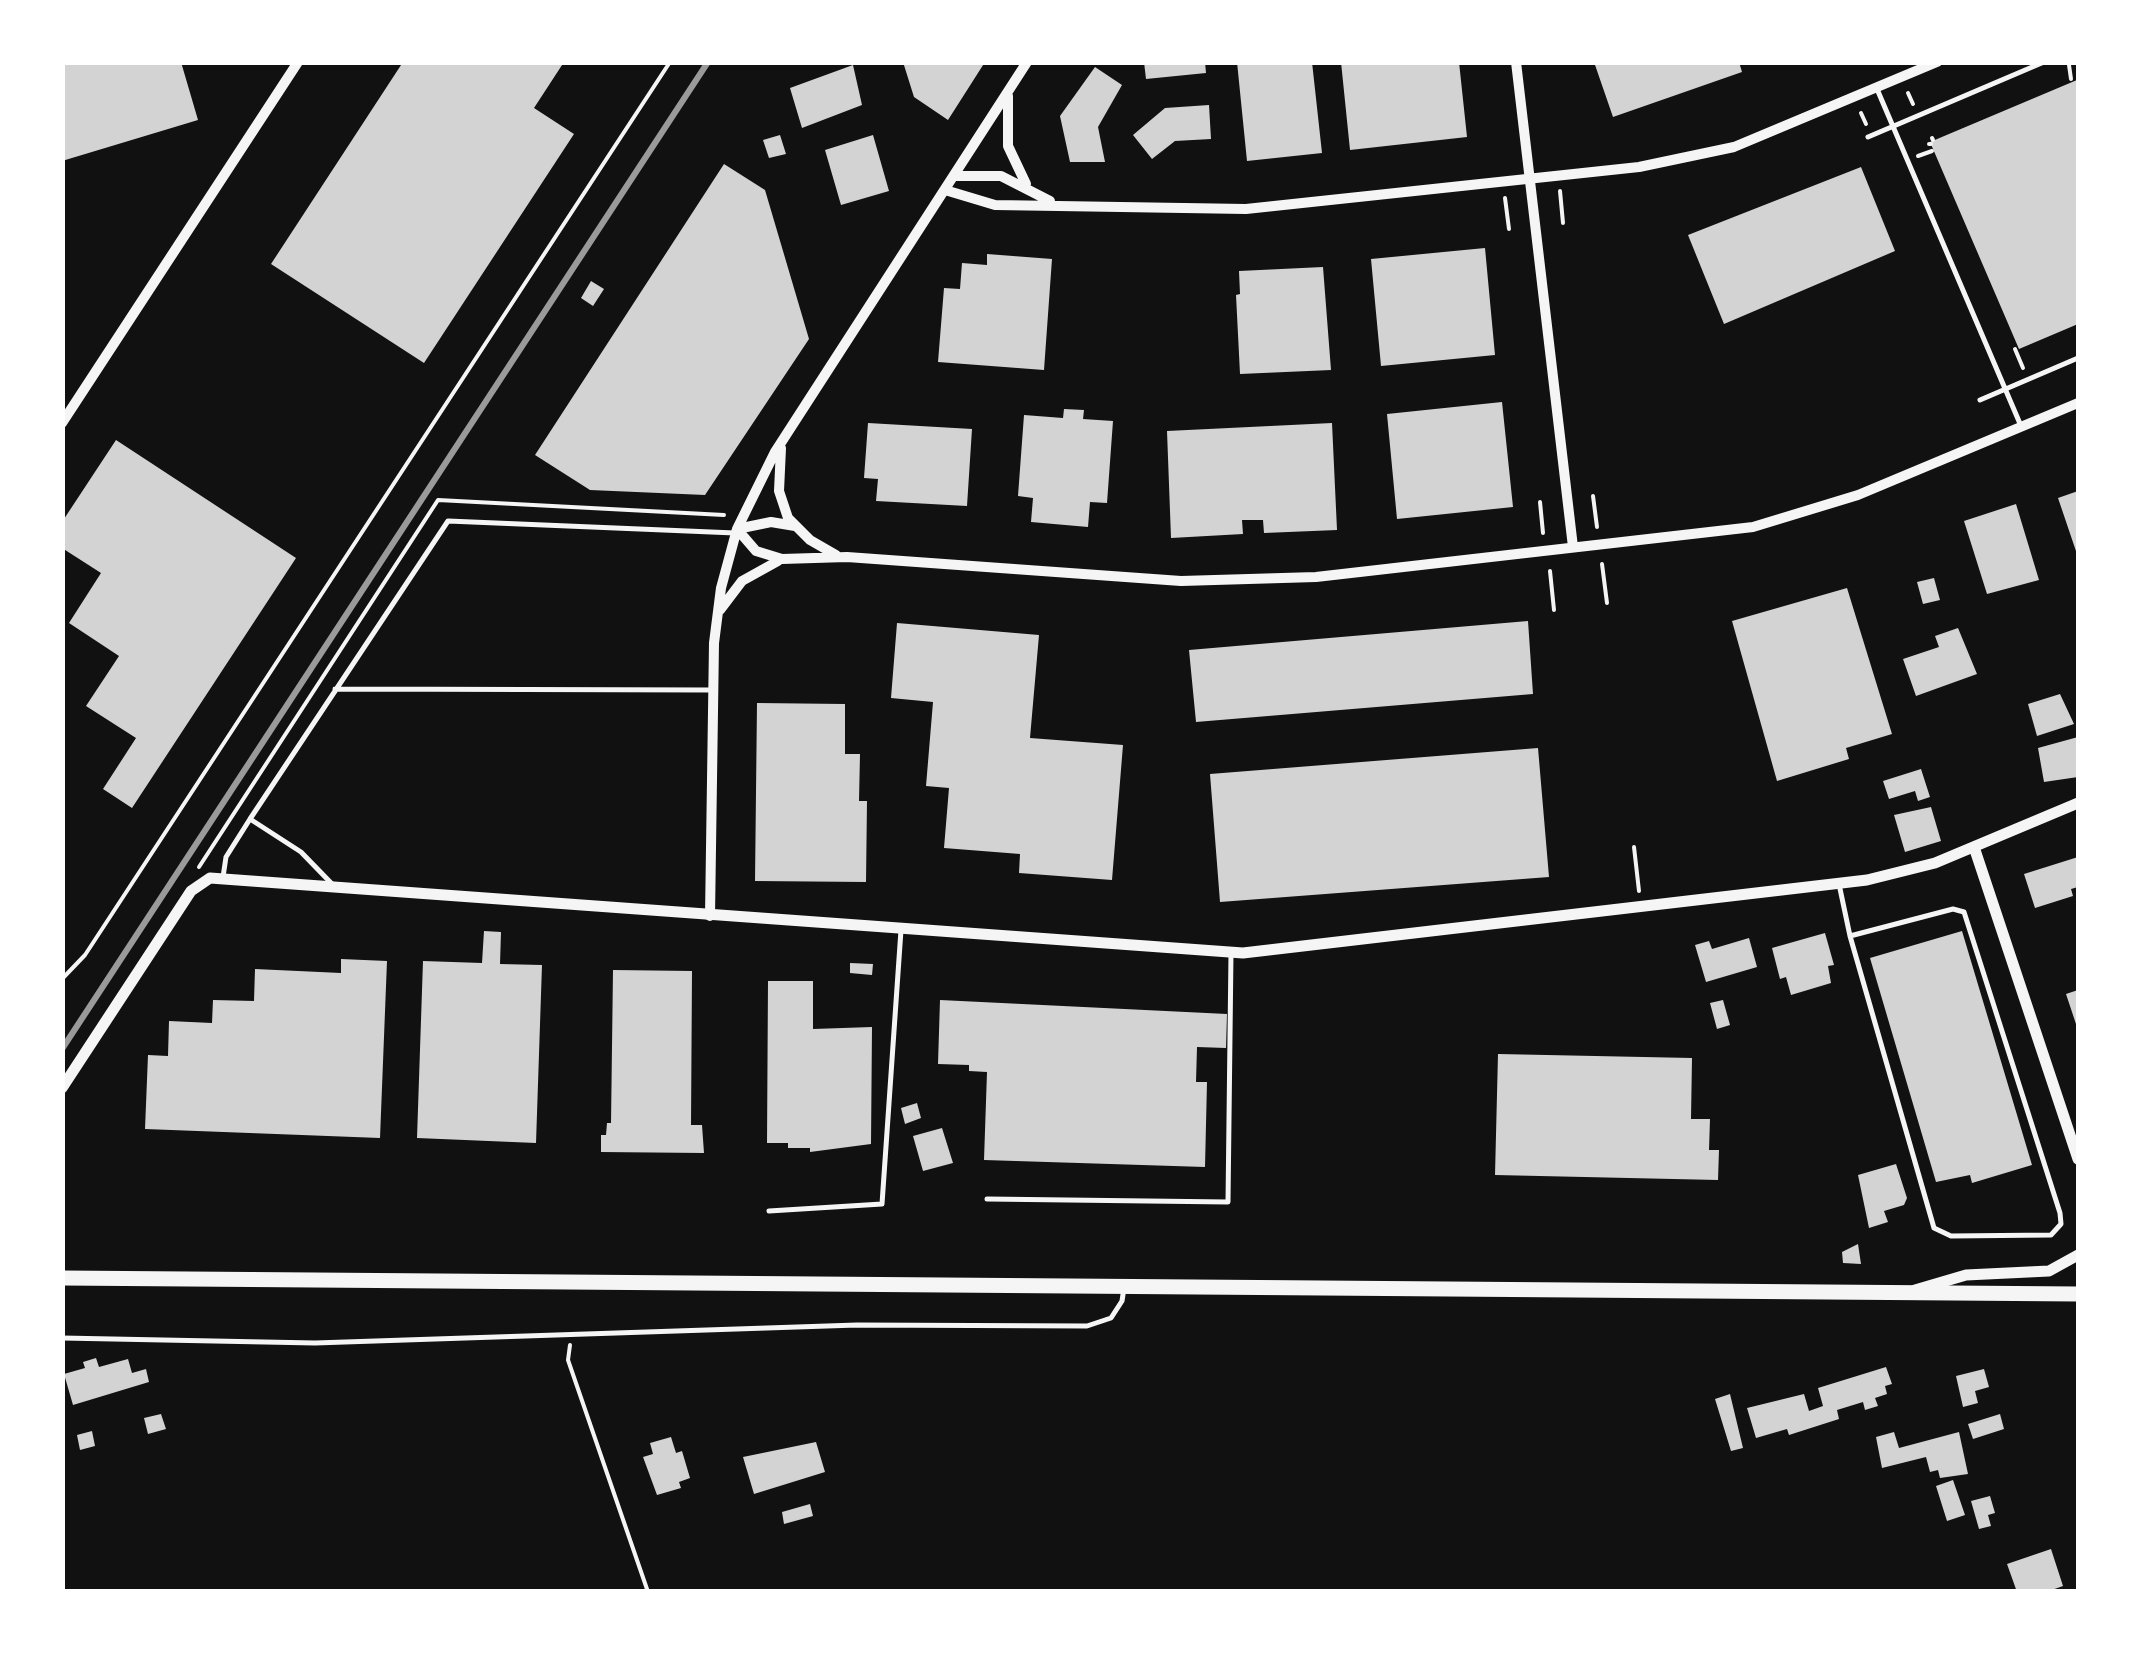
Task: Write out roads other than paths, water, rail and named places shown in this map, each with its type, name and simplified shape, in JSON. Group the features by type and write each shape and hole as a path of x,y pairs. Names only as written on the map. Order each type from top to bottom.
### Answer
{"main road":[{"path":"62,1278 2078,1294"}],"street":[{"path":"62,423 298,62"},
{"path":"710,916 712,690 717,615 736,531 782,441 1026,62"},
{"path":"1516,62 1573,546"},
{"path":"945,190 994,205 1276,208 1531,180 1703,156 1878,89 1937,62"},
{"path":"1012,86 1005,114 1008,146 1030,190"},
{"path":"954,176 990,173 1061,204"},
{"path":"736,531 756,551 787,560 847,557 1142,580 1253,581 1718,533 1810,513 2078,403"},
{"path":"782,441 779,492 796,527 823,550 847,557"},
{"path":"736,531 771,522 796,527"},
{"path":"717,615 748,576 787,560"},
{"path":"62,1088 198,884 223,878 1231,954 1839,884 1911,870 2078,803"},
{"path":"1974,847 2078,1159"},
{"path":"1907,1292 1966,1275 2049,1272 2078,1255"}],"lane":[{"path":"1868,133 1894,126 2044,62"},
{"path":"1878,89 2022,426"},
{"path":"1980,400 2078,358"},
{"path":"223,878 226,857 250,818 448,520 736,531"},
{"path":"335,690 712,690"},
{"path":"250,818 301,852 334,886"},
{"path":"1839,884 1850,936 1934,1228 1951,1236 2051,1235 2061,1224 2056,1199 1964,912 1953,909 1850,936"},
{"path":"768,1210 882,1204 901,930"},
{"path":"988,1199 1228,1202 1231,954"},
{"path":"62,1338 316,1344 857,1326 1087,1326 1114,1315 1122,1301 1124,1284"}],"railway":[{"path":"62,1049 708,62"}]}
